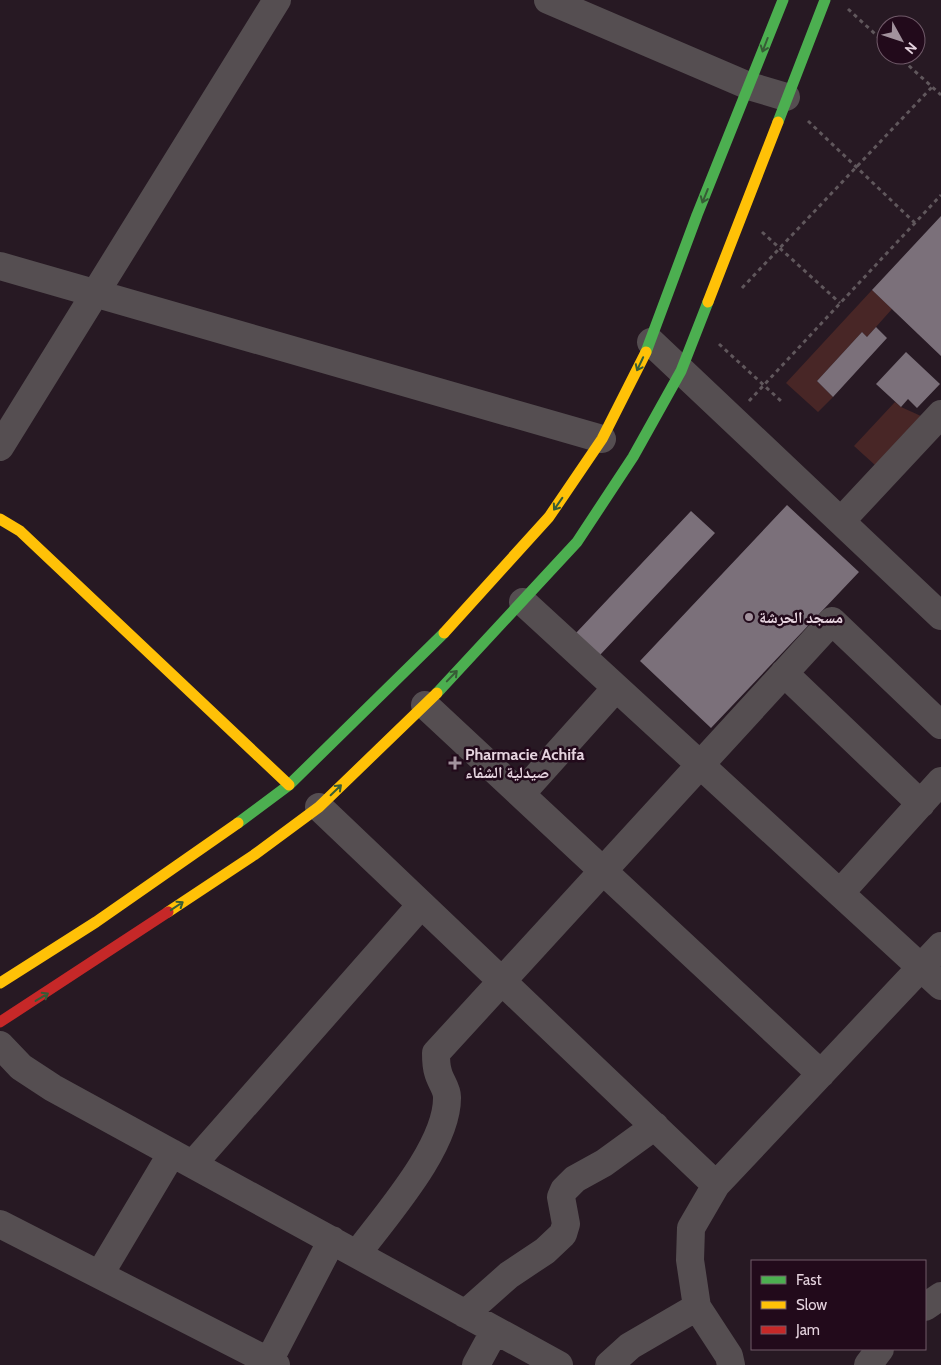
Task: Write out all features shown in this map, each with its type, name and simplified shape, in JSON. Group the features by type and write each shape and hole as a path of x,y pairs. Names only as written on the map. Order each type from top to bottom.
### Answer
{"main road":[{"path":"0,983 103,916 231,828 289,785 406,672 514,559 549,517 602,439 650,342 697,215 783,0"},
{"path":"0,1022 52,990 254,855 319,807 425,705 577,542 632,457 682,371 825,0"},
{"path":"0,519 20,531 289,785"}],"street":[{"path":"0,447 278,0"},
{"path":"548,0 749,86 786,98"},
{"path":"0,266 96,292 602,439"},
{"path":"650,342 941,616"},
{"path":"840,521 941,414"},
{"path":"523,602 941,986"},
{"path":"357,1254 430,1153 440,1131 446,1111 447,1095 438,1072 436,1053 832,621 941,725"},
{"path":"784,672 921,804"},
{"path":"521,794 616,688"},
{"path":"425,705 822,1074"},
{"path":"840,893 941,782"},
{"path":"319,807 716,1185"},
{"path":"100,1274 183,1158 421,905"},
{"path":"731,1365 729,1356 697,1307 690,1260 691,1228 716,1185 941,946"},
{"path":"0,1045 21,1067 52,1088 560,1365"},
{"path":"465,1314 509,1275 545,1251 563,1234 566,1224 561,1197 570,1184 604,1163 655,1126"},
{"path":"0,1224 272,1363 332,1240"},
{"path":"926,1306 941,1296"},
{"path":"609,1365 630,1346 697,1307"},
{"path":"476,1365 495,1330"},
{"path":"868,1365 879,1350"}],"path":[{"path":"845,6 876,35"},
{"path":"908,65 941,95"},
{"path":"738,292 932,87"},
{"path":"808,121 915,223"},
{"path":"732,419 941,195"},
{"path":"762,232 840,303"},
{"path":"718,342 781,401"}],"shaded area":[{"path":"872,290 892,309 867,337 862,332 817,381 833,397 818,412 786,383"},
{"path":"895,402 901,407 921,416 875,465 854,446"}],"building":[{"path":"941,216 941,356 872,290"},
{"path":"876,327 887,338 833,397 817,381 862,332 867,337"},
{"path":"906,352 940,384 917,408 908,399 901,407 876,384"},
{"name":"مسجد الحرشة","path":"787,505 859,572 711,728 640,661"},
{"path":"691,511 715,533 600,655 576,633"}],"traffic: fast":[{"path":"646,352 697,215 783,0"},
{"path":"778,122 825,0"},
{"path":"437,693 577,542 633,457 681,371 708,302"},
{"path":"238,823 289,785 444,633"}],"traffic: slow":[{"path":"708,302 778,122"},
{"path":"444,633 549,517 602,439 646,352"},
{"path":"0,519 20,531 289,785"},
{"path":"168,912 254,855 319,807 437,693"},
{"path":"0,983 96,922 238,823"}],"traffic: jam":[{"path":"0,1022 168,912"}],"place":[{"name":"مسجد الحرشة","path":"749,617"},
{"name":"Pharmacie Achifa صيدلية الشفاء","path":"455,763"}]}
